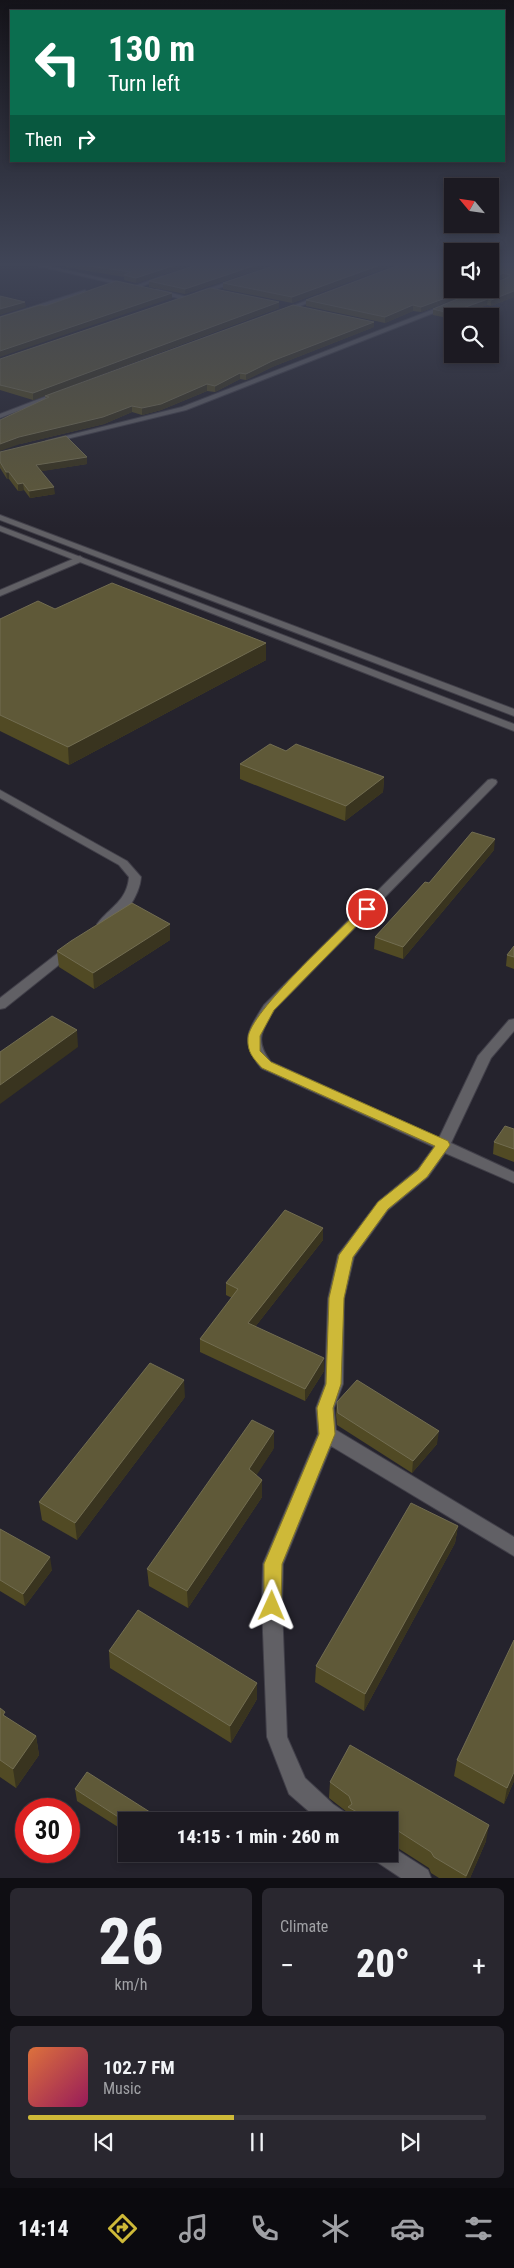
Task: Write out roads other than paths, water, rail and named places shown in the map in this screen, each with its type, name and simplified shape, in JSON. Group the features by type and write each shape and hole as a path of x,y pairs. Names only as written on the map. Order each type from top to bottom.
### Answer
{"street":[{"path":"42,443 184,409 329,353"},
{"path":"0,416 64,392"},
{"path":"0,517 514,713"},
{"path":"0,528 514,728"},
{"path":"0,593 80,559"},
{"path":"492,782 270,1008 254,1036 254,1052 266,1065 514,1178"},
{"path":"0,793 123,863 135,877 135,887 125,906 94,931"},
{"path":"0,1005 78,943"},
{"path":"325,1812 297,1786 277,1737 272,1606 273,1564 327,1434 325,1408 334,1384 336,1298 346,1255 383,1206 423,1173 443,1145 485,1056 514,1023"},
{"path":"327,1434 514,1547"},
{"path":"397,1862 420,1878"}]}
